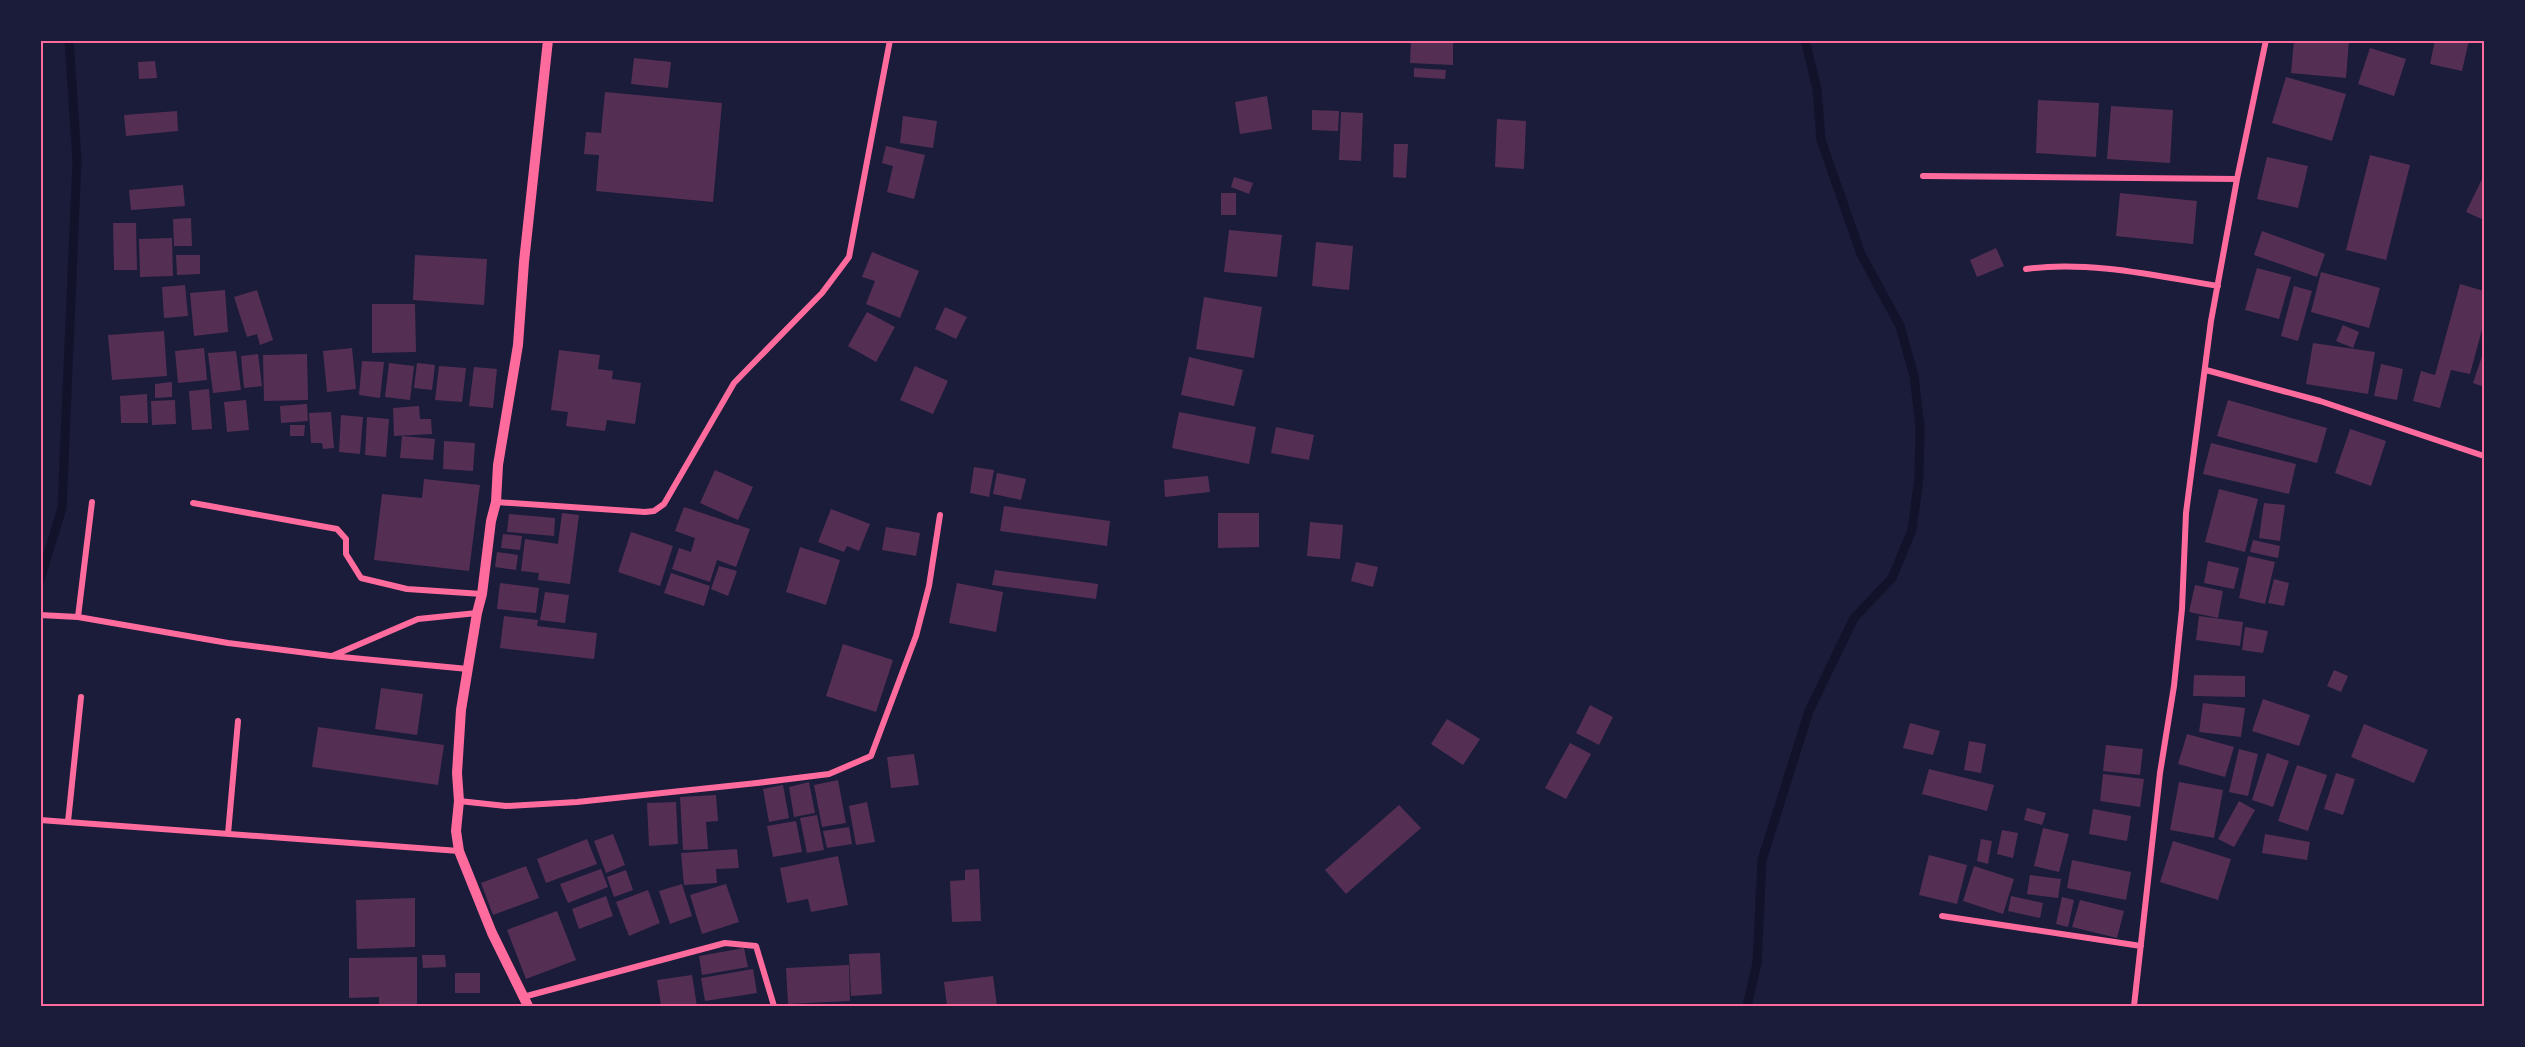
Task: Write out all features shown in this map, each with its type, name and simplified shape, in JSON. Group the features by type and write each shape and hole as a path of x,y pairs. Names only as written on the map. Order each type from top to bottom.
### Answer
{"street":[{"path":"548,40 524,262 518,345 498,465 496,502 491,520 482,594 461,710 456,831 459,851 492,933 525,1002 725,943 743,943 756,946 774,1006"},
{"path":"496,502 645,512 654,512 664,504 735,383 822,293 849,257 890,40"},
{"path":"2134,1006 2160,773 2175,686 2182,609 2186,513 2218,286 2266,40"},
{"path":"1923,176 2237,180"},
{"path":"2026,269 2044,266 2132,271 2218,286"},
{"path":"2206,370 2320,401 2484,456"},
{"path":"78,617 92,502"},
{"path":"193,503 337,529 346,539 346,554 361,578 407,589 482,594"},
{"path":"459,801 506,806 577,802 757,783 830,774 871,756 916,636 929,586 940,514"},
{"path":"331,656 417,619 477,613"},
{"path":"40,615 78,617 228,643 331,656 468,669"},
{"path":"68,822 81,697"},
{"path":"228,834 238,721"},
{"path":"40,820 459,851"},
{"path":"1942,916 2141,946"}],"building":[{"path":"1411,40 1453,40 1453,65 1410,63"},
{"path":"2294,40 2349,40 2346,78 2291,73"},
{"path":"2435,40 2469,40 2462,71 2430,64"},
{"path":"2370,48 2406,59 2394,96 2358,84"},
{"path":"634,58 671,62 668,88 631,84"},
{"path":"155,61 157,78 139,79 138,62"},
{"path":"1414,68 1446,70 1445,79 1414,77"},
{"path":"2286,77 2346,94 2332,141 2272,123"},
{"path":"605,92 722,103 713,202 596,191 599,155 584,154 586,132 601,133"},
{"path":"1267,96 1272,129 1240,134 1235,102"},
{"path":"2038,100 2099,103 2096,157 2036,153"},
{"path":"2111,106 2173,110 2170,163 2107,159"},
{"path":"1312,110 1339,111 1338,131 1312,130"},
{"path":"177,111 178,131 126,136 124,115"},
{"path":"1341,112 1363,113 1361,161 1339,160"},
{"path":"903,116 937,121 933,148 900,143"},
{"path":"1497,119 1526,121 1524,169 1495,167"},
{"path":"1394,144 1408,144 1406,178 1393,177"},
{"path":"886,146 925,155 914,199 887,192 893,166 882,163"},
{"path":"2370,155 2410,165 2386,260 2346,250"},
{"path":"2267,157 2308,166 2298,208 2257,199"},
{"path":"2484,175 2484,220 2466,212"},
{"path":"1234,177 1253,183 1249,194 1231,187"},
{"path":"183,185 185,206 131,210 129,190"},
{"path":"1221,193 1236,193 1236,215 1221,215"},
{"path":"2120,193 2197,201 2193,244 2116,236"},
{"path":"191,218 192,246 174,246 173,219"},
{"path":"113,223 136,223 137,270 114,270"},
{"path":"1229,230 1282,235 1277,277 1224,272"},
{"path":"2262,231 2325,254 2317,277 2254,255"},
{"path":"172,238 173,276 140,277 139,239"},
{"path":"1316,242 1353,246 1349,290 1312,286"},
{"path":"1996,248 2004,266 1977,277 1970,260"},
{"path":"872,252 919,271 900,318 866,304 875,281 862,277"},
{"path":"176,255 200,255 200,274 177,275"},
{"path":"415,255 487,259 484,305 413,300"},
{"path":"2257,268 2291,277 2279,319 2245,310"},
{"path":"2321,272 2380,288 2369,328 2311,312"},
{"path":"2460,284 2484,291 2484,322 2470,374 2451,370 2440,408 2413,401 2421,371 2435,375"},
{"path":"185,285 188,316 164,318 162,287"},
{"path":"2294,286 2312,291 2298,341 2281,336"},
{"path":"225,290 228,332 194,336 190,293"},
{"path":"257,290 273,340 260,345 257,334 247,337 234,297"},
{"path":"1204,297 1262,307 1254,358 1196,349"},
{"path":"372,304 415,304 416,352 372,353"},
{"path":"945,307 967,317 956,339 935,329"},
{"path":"867,312 895,327 876,362 848,346"},
{"path":"2343,325 2359,332 2353,348 2336,341"},
{"path":"164,331 167,376 112,380 108,335"},
{"path":"2313,343 2375,352 2368,394 2306,384"},
{"path":"204,348 207,380 178,383 175,351"},
{"path":"352,348 356,389 327,392 323,351"},
{"path":"559,350 600,355 598,369 613,371 612,379 641,383 635,424 607,420 605,431 566,426 568,412 551,410"},
{"path":"2484,350 2484,387 2473,383"},
{"path":"236,351 241,390 213,393 208,353"},
{"path":"258,354 262,386 244,388 241,356"},
{"path":"307,354 308,400 264,401 263,355"},
{"path":"1189,357 1243,370 1234,406 1181,395"},
{"path":"362,361 384,362 380,398 359,395"},
{"path":"389,363 414,366 410,400 385,397"},
{"path":"417,363 435,365 432,390 414,388"},
{"path":"2381,364 2403,369 2397,400 2374,396"},
{"path":"439,366 466,368 462,402 435,400"},
{"path":"915,366 948,381 933,414 900,400"},
{"path":"474,367 497,369 493,408 469,406"},
{"path":"172,382 172,397 155,398 155,384"},
{"path":"209,389 212,429 192,430 189,391"},
{"path":"147,394 148,423 121,423 120,396"},
{"path":"175,400 176,424 152,425 151,401"},
{"path":"246,400 249,430 227,432 224,402"},
{"path":"2228,400 2327,428 2317,463 2217,436"},
{"path":"307,404 308,421 281,423 280,406"},
{"path":"419,406 420,419 431,419 432,434 394,436 393,408"},
{"path":"331,412 334,448 323,449 322,443 311,443 309,413"},
{"path":"1179,412 1256,427 1249,464 1172,448"},
{"path":"341,415 363,417 360,454 339,452"},
{"path":"367,417 389,419 386,457 365,455"},
{"path":"290,425 305,425 304,436 290,436"},
{"path":"1276,427 1314,435 1309,460 1271,453"},
{"path":"2350,429 2386,441 2371,486 2335,473"},
{"path":"402,436 435,439 433,460 400,458"},
{"path":"444,441 475,443 473,471 443,469"},
{"path":"2211,443 2296,464 2289,494 2203,474"},
{"path":"974,467 994,470 989,497 970,493"},
{"path":"715,470 753,487 738,520 700,503"},
{"path":"997,473 1026,479 1021,500 993,494"},
{"path":"1208,476 1210,492 1165,497 1164,480"},
{"path":"424,479 480,485 469,571 374,560 382,494 422,498"},
{"path":"2219,489 2258,499 2245,552 2205,542"},
{"path":"2264,503 2285,505 2280,541 2259,538"},
{"path":"1004,506 1110,521 1107,546 1000,531"},
{"path":"684,507 750,529 736,567 717,560 710,582 672,569 679,548 691,552 695,538 675,531"},
{"path":"831,509 870,524 859,551 847,546 844,552 818,542"},
{"path":"562,513 579,515 570,584 538,580 539,573 521,571 525,539 558,544"},
{"path":"1218,513 1259,513 1259,547 1218,548"},
{"path":"509,514 555,518 554,536 507,532"},
{"path":"1310,522 1343,525 1340,559 1307,556"},
{"path":"886,527 920,533 916,556 882,550"},
{"path":"631,532 673,546 660,586 618,572"},
{"path":"503,534 522,536 520,550 501,548"},
{"path":"2253,540 2280,546 2278,558 2250,552"},
{"path":"800,547 840,560 826,605 786,592"},
{"path":"497,552 518,555 516,570 495,567"},
{"path":"2248,556 2275,562 2265,604 2239,598"},
{"path":"2208,561 2239,568 2234,589 2204,583"},
{"path":"1356,562 1378,567 1373,587 1351,581"},
{"path":"719,566 737,571 728,596 711,589"},
{"path":"995,570 1098,584 1096,599 992,585"},
{"path":"671,573 710,586 704,606 664,593"},
{"path":"2274,579 2289,583 2284,606 2268,603"},
{"path":"500,583 539,588 536,613 497,609"},
{"path":"957,583 1003,592 996,632 949,623"},
{"path":"2195,585 2223,591 2218,618 2189,612"},
{"path":"545,592 569,595 565,623 540,620"},
{"path":"504,616 538,620 537,626 597,633 594,659 500,648"},
{"path":"2199,616 2243,622 2240,646 2196,640"},
{"path":"2245,627 2268,631 2263,653 2242,650"},
{"path":"843,644 893,660 876,712 826,696"},
{"path":"2334,670 2348,676 2341,692 2327,686"},
{"path":"2194,675 2245,676 2245,697 2193,696"},
{"path":"381,688 423,694 417,735 375,729"},
{"path":"2263,699 2310,715 2299,746 2252,731"},
{"path":"2203,703 2245,708 2241,737 2199,732"},
{"path":"1590,705 1613,717 1599,745 1576,733"},
{"path":"1447,719 1480,739 1463,765 1431,744"},
{"path":"1910,723 1940,731 1933,755 1903,748"},
{"path":"2364,724 2428,750 2414,783 2351,757"},
{"path":"318,727 444,745 438,785 312,767"},
{"path":"2187,734 2234,747 2225,777 2178,764"},
{"path":"1969,741 1986,744 1981,773 1964,770"},
{"path":"1570,743 1591,754 1566,799 1545,788"},
{"path":"2106,745 2143,749 2140,775 2103,771"},
{"path":"2239,749 2258,754 2248,796 2229,792"},
{"path":"2267,753 2289,761 2273,807 2252,800"},
{"path":"914,754 919,785 891,788 887,757"},
{"path":"2297,765 2327,775 2308,831 2278,821"},
{"path":"1929,769 1994,785 1987,811 1922,794"},
{"path":"2336,773 2355,779 2343,815 2324,809"},
{"path":"2103,774 2144,779 2140,807 2100,801"},
{"path":"838,780 846,823 822,827 814,785"},
{"path":"809,782 815,813 794,817 789,787"},
{"path":"2179,782 2223,790 2214,838 2170,830"},
{"path":"783,785 789,818 769,822 763,789"},
{"path":"716,795 718,821 706,822 708,849 683,850 680,797"},
{"path":"2239,801 2255,810 2234,847 2218,839"},
{"path":"676,802 678,844 649,846 647,803"},
{"path":"867,802 875,842 856,845 849,806"},
{"path":"1399,805 1421,828 1346,894 1325,870"},
{"path":"2027,808 2046,813 2042,825 2024,820"},
{"path":"2093,809 2131,816 2127,841 2089,834"},
{"path":"817,815 824,850 807,853 800,818"},
{"path":"796,821 802,852 773,857 767,826"},
{"path":"849,827 852,844 827,848 823,831"},
{"path":"2043,828 2069,834 2059,872 2034,866"},
{"path":"2002,830 2018,833 2013,858 1997,854"},
{"path":"613,834 625,865 606,873 594,841"},
{"path":"2265,834 2310,842 2307,860 2262,853"},
{"path":"587,839 597,864 546,883 537,859"},
{"path":"1981,839 1992,841 1988,864 1977,861"},
{"path":"2173,841 2231,859 2218,900 2160,882"},
{"path":"737,849 739,868 716,869 717,883 684,885 681,853"},
{"path":"1929,855 1967,865 1957,904 1919,895"},
{"path":"838,856 848,905 811,912 808,899 787,903 780,868"},
{"path":"2072,860 2131,872 2126,900 2067,888"},
{"path":"526,866 539,898 493,915 481,883"},
{"path":"1974,866 2014,879 2003,914 1963,901"},
{"path":"601,869 608,887 568,903 560,884"},
{"path":"979,869 981,921 952,922 950,881 965,880 965,870"},
{"path":"626,870 633,890 614,897 607,877"},
{"path":"2030,875 2061,879 2058,898 2027,894"},
{"path":"682,884 692,916 670,924 659,891"},
{"path":"726,884 739,922 702,934 690,895"},
{"path":"648,890 660,923 629,936 616,902"},
{"path":"606,896 613,916 579,929 572,909"},
{"path":"2011,896 2043,903 2040,918 2008,911"},
{"path":"2062,897 2074,900 2068,927 2056,924"},
{"path":"415,898 415,947 357,949 356,900"},
{"path":"2080,900 2124,911 2117,938 2072,927"},
{"path":"557,911 576,960 526,979 507,930"},
{"path":"744,948 748,967 702,975 699,956"},
{"path":"880,953 882,994 851,996 849,954"},
{"path":"422,955 445,955 446,967 423,968"},
{"path":"417,957 417,1006 379,1006 379,997 349,998 349,958"},
{"path":"849,965 850,1001 788,1004 786,968"},
{"path":"753,969 757,993 705,1001 701,978"},
{"path":"455,973 480,973 480,993 455,993"},
{"path":"692,975 697,1006 661,1006 657,980"},
{"path":"993,976 997,1006 947,1006 944,982"}],"waterway":[{"path":"40,580 62,508 77,160 69,40"},
{"path":"1747,1006 1757,963 1762,860 1809,711 1854,618 1892,578 1912,530 1919,478 1920,427 1914,376 1900,326 1861,254 1821,140 1817,89 1805,40"}]}
